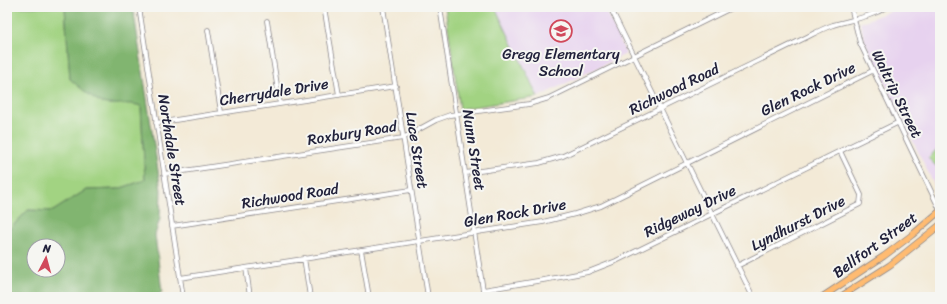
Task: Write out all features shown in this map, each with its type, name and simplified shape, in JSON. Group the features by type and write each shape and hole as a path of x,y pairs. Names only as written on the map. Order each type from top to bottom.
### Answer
{"main road":[{"name":"Bellfort Street","path":"824,296 884,256 940,211"},
{"name":"Bellfort Street","path":"840,297 890,265 940,225"},
{"path":"884,256 890,265"}],"street":[{"name":"Northdale Street","path":"138,7 183,297"},
{"path":"324,7 339,95"},
{"name":"Luce Street","path":"383,7 428,297"},
{"name":"Nunn Street","path":"440,7 484,297"},
{"path":"610,7 753,297"},
{"name":"Roxbury Road","path":"164,174 403,138 436,120 450,115 528,104 549,98 733,7"},
{"name":"Waltrip Street","path":"851,7 860,43 872,71 940,211"},
{"name":"Richwood Road","path":"465,173 539,163 563,156 832,25 854,21 888,7"},
{"path":"267,21 280,104"},
{"path":"208,30 221,112"},
{"name":"Glen Rock Drive","path":"180,278 543,222 581,212 601,206 872,71"},
{"name":"Cherrydale Drive","path":"156,123 396,86"},
{"name":"Ridgeway Drive","path":"483,290 588,272 616,261 897,123"},
{"name":"Lyndhurst Drive","path":"737,266 860,204 861,195 840,151"},
{"name":"Richwood Road","path":"172,226 411,190"},
{"path":"361,250 368,297"},
{"path":"304,258 310,297"},
{"path":"246,268 250,297"}],"shaded area":[{"name":"Gregg Elementary School","path":"495,7 604,7 626,54 538,97"},
{"path":"896,7 940,7 940,197 865,42 860,23 893,10"}],"green space":[{"path":"7,7 65,7 70,79 141,106 145,180 118,189 86,190 53,211 28,210 7,232"},
{"path":"65,7 133,7 161,190 160,218 155,235 162,292 155,297 7,297 7,232 28,210 53,211 86,190 118,189 145,180 141,106 133,104 106,104 98,101 70,79"},
{"path":"445,7 495,7 538,97 460,109"},
{"path":"940,146 940,170 928,158"}],"place":[{"name":"Gregg Elementary School","path":"561,31"}]}
